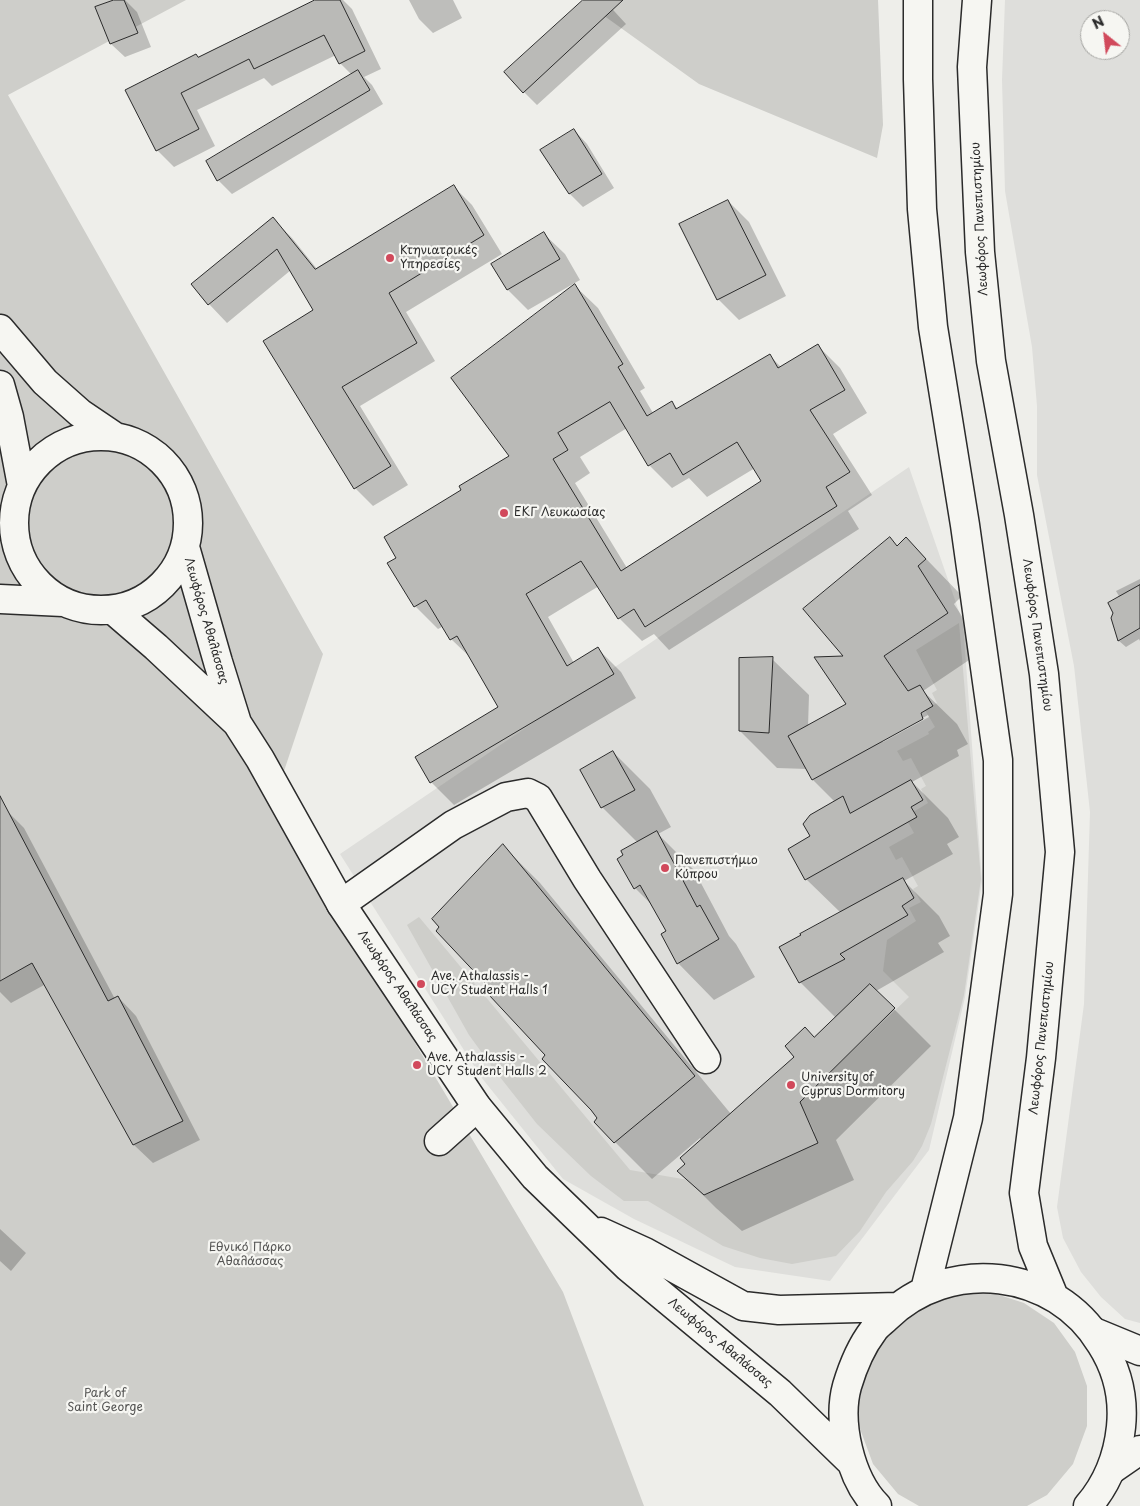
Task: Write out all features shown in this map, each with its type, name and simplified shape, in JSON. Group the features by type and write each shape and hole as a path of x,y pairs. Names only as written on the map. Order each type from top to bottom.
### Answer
{"main road":[{"path":"918,0 918,79 922,209 933,327 965,525 998,760 998,894 969,1108 924,1290"},
{"name":"Λεωφόρος Πανεπιστημίου","path":"976,0 972,67 980,252 991,361 1019,515 1044,674 1060,852 1041,1058 1024,1193 1033,1246 1054,1296"},
{"path":"0,329 45,382 80,413 114,436"},
{"path":"0,385 9,417 14,524 17,548 27,570 43,588 63,602"},
{"path":"0,599 63,602 88,609 113,610 137,602 158,589 175,570 185,547 189,526 187,505 180,485 169,467 153,452 135,442 114,436 82,438 52,450 40,460 30,473 13,501"},
{"name":"Λεωφόρος Αθαλάσσας","path":"185,547 237,723"},
{"name":"Λεωφόρος Αθαλάσσας","path":"113,610 156,646 237,723 260,759 341,904 477,1107 536,1177 628,1267 780,1393 850,1461"},
{"path":"341,904 452,825 506,797 528,793 538,798 587,879 706,1058"},
{"path":"439,1141 477,1107"},
{"name":"Λεωφόρος Αθαλάσσας","path":"588,1227 645,1252 743,1306 779,1310 898,1307"},
{"path":"873,1504 850,1461 844,1428 845,1393 855,1360 873,1331 898,1307 924,1290 956,1280 990,1278 1023,1283 1054,1296 1076,1312 1094,1332 1109,1357 1119,1384 1122,1413 1120,1442 1111,1470 1097,1496 1088,1506"},
{"path":"1094,1332 1140,1351"},
{"path":"1111,1470 1140,1450"}],"shaded area":[{"path":"1005,0 1140,0 1140,1323 1125,1319 1101,1297 1081,1272 1063,1238 1057,1207 1084,1004 1090,812 1074,666 1037,475 1037,406 1032,347 1005,191 1002,80"},
{"name":"Πανεπιστήμιο Κύπρου","path":"909,467 963,623 982,881 965,997 929,1150 830,1281 735,1267 634,1219 563,1179 481,1077 340,854"}],"green space":[{"name":"Εθνικό Πάρκο Αθαλάσσας","path":"0,0 186,0 8,95 323,654 273,804 563,1292 644,1506 0,1506"},
{"path":"582,0 878,0 883,125 877,158 699,84"},
{"path":"959,623 981,879 964,995 931,1124 922,1146 913,1161 886,1192 860,1231 836,1256 792,1264 760,1258 723,1246 648,1201 624,1201 591,1176 537,1124 496,1072 469,1035 407,925 419,917 630,1170 712,1184 731,1170 815,1132 799,1102 909,997 883,971 887,940 916,921 909,908 921,902 913,889 918,886 902,857 896,860 889,847 914,833 905,817 928,803 921,789 926,786 911,758 903,761 897,751 929,734 928,732 935,727 925,710 937,703 932,693 937,690 916,650"},
{"path":"990,1292 1024,1303 1054,1323 1075,1352 1087,1386 1087,1426 1073,1464 1047,1495 1027,1506 919,1506 898,1494 873,1464 859,1426 859,1390 870,1355 891,1326 920,1304 954,1293"}],"building":[{"path":"114,0 124,0 138,33 110,44 95,7"},
{"path":"315,0 340,0 365,51 339,64 324,35 254,69 249,59 181,93 199,129 156,151 125,90 196,54 198,57"},
{"path":"583,0 623,0 523,93 504,72"},
{"path":"358,70 370,90 217,181 206,161"},
{"path":"574,129 602,174 569,194 540,150"},
{"path":"454,185 484,235 389,293 417,343 342,387 391,466 354,489 263,341 313,310 277,249 208,305 191,284 273,217 315,269"},
{"path":"728,200 766,275 717,300 679,224"},
{"path":"544,232 560,259 507,290 491,264"},
{"path":"575,284 623,364 618,367 647,416 672,401 676,409 770,354 778,368 818,344 845,390 810,410 850,472 826,487 837,506 645,627 634,609 618,619 581,561 526,594 567,666 598,647 614,674 430,783 415,757 498,707 457,636 450,640 426,600 414,607 387,563 396,558 384,537 461,490 459,486 509,456 451,378","holes":["610,402 648,466 670,453 683,475 737,442 761,481 621,571 553,459 568,450 558,433"]},
{"path":"890,537 897,546 906,537 926,559 918,566 948,613 884,656 908,691 920,685 933,706 921,713 923,719 812,780 788,736 846,704 814,657 843,656 803,609"},
{"path":"1140,585 1140,628 1118,641 1111,618 1113,613 1108,603"},
{"path":"773,657 769,733 739,731 739,658"},
{"path":"613,751 635,790 601,808 580,770"},
{"path":"911,780 923,800 911,807 917,817 805,880 788,849 810,836 803,824 810,815 843,796 850,813"},
{"path":"0,796 108,1001 118,996 183,1121 133,1145 32,963 0,981"},
{"path":"657,831 697,907 700,905 719,939 677,964 661,934 666,931 640,885 634,889 617,859 623,855 621,851"},
{"path":"503,844 695,1076 614,1143 594,1122 597,1118 591,1110 542,1059 545,1055 489,995 492,991 436,931 439,927 432,919"},
{"path":"903,878 914,898 902,906 908,915 840,954 845,959 799,983 779,947"},
{"name":"University of Cyprus Dormitory","path":"870,984 895,1008 800,1102 818,1143 704,1195 677,1171 685,1164 680,1158 794,1057 785,1046 805,1027 814,1037"}],"place":[{"name":"Κτηνιατρικές Υπηρεσίες","path":"390,258"},
{"name":"ΕΚΓ Λευκωσίας","path":"504,513"},
{"name":"Πανεπιστήμιο Κύπρου","path":"665,868"},
{"name":"Ave. Athalassis - UCY Student Halls 1","path":"421,984"},
{"name":"Ave. Athalassis - UCY Student Halls 2","path":"417,1065"},
{"name":"University of Cyprus Dormitory","path":"791,1085"}],"park label":[{"name":"Park of Saint George","path":"105,1401"}]}
